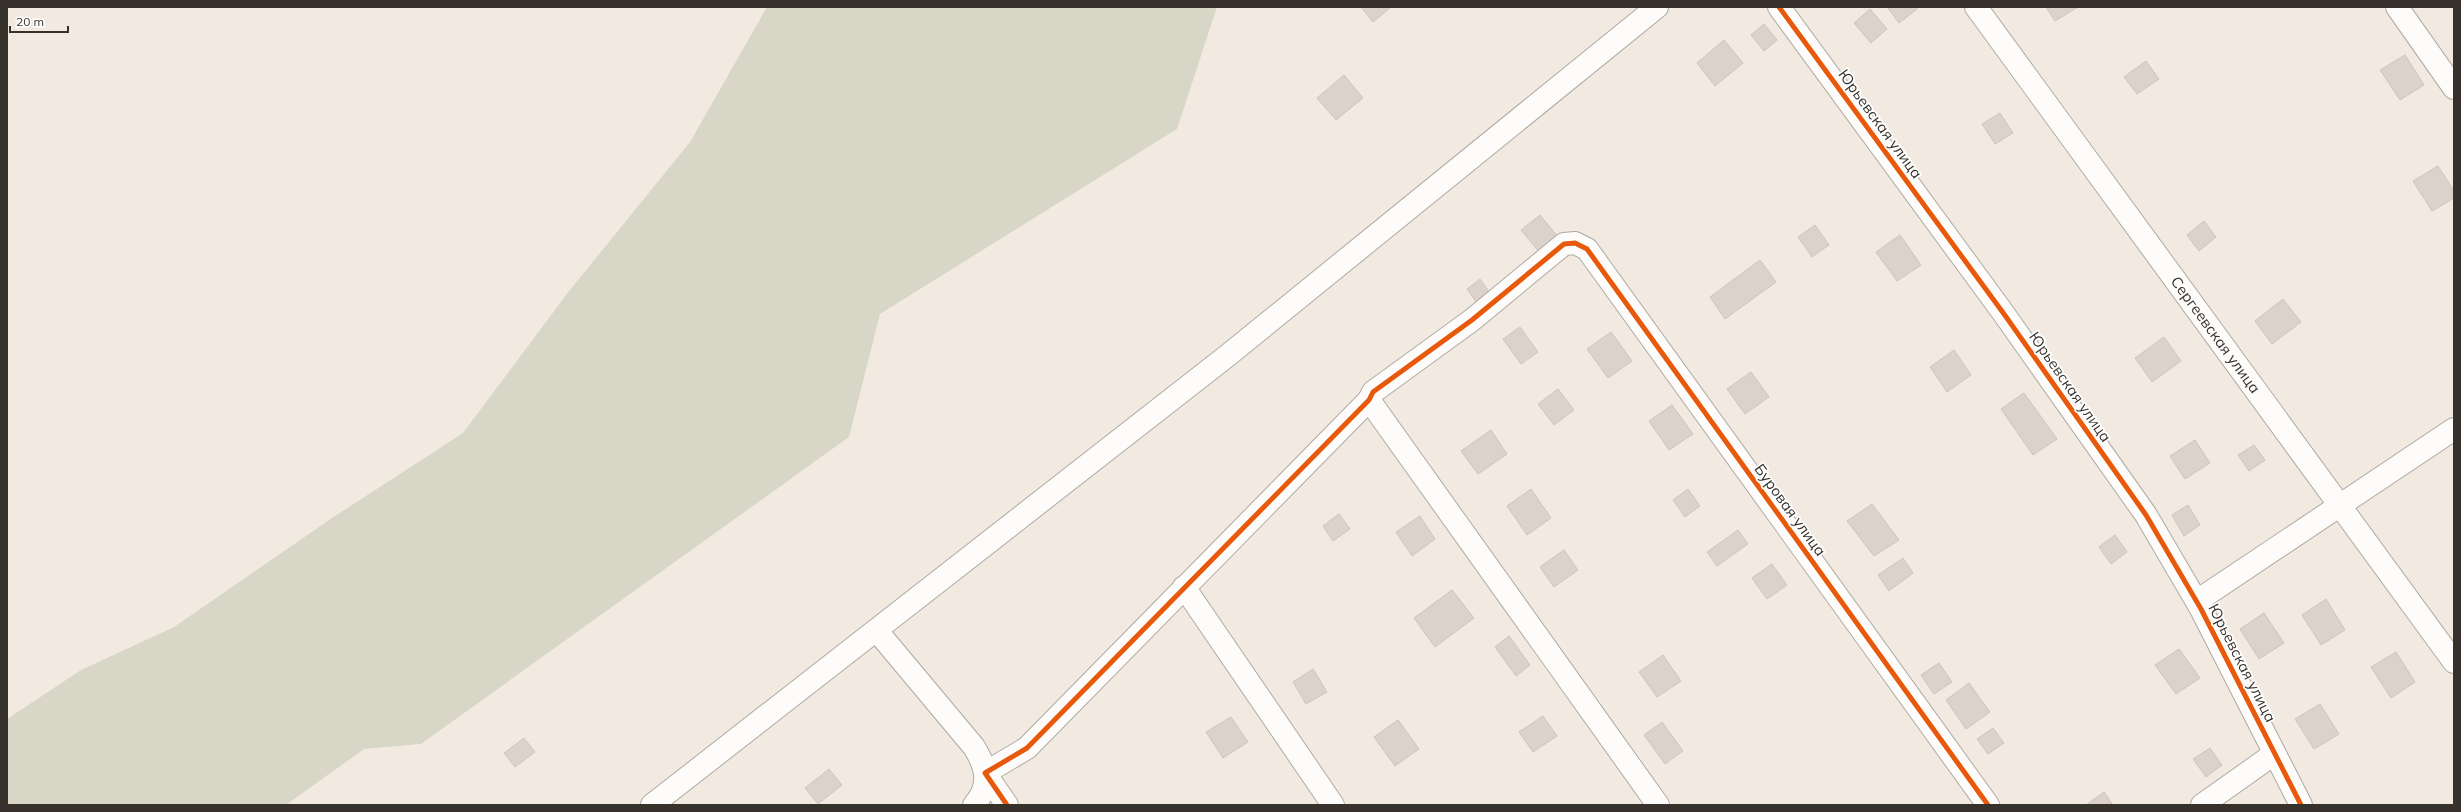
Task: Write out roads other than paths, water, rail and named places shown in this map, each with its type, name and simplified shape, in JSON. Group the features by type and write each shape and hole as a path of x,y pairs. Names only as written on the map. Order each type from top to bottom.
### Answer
{"street":[{"path":"652,805 877,631 1227,356 1657,7"},
{"name":"Юрьевская улица","path":"1779,7 1999,308 2146,515 2197,602 2301,805"},
{"name":"Сергеевская улица","path":"1976,7 2340,508 2454,662"},
{"path":"2397,7 2454,88"},
{"name":"Буровая улица","path":"1369,400 1373,392 1472,320 1564,244 1574,243 1587,249 1988,805"},
{"path":"985,773 1027,748 1369,400 1658,805"},
{"path":"2197,602 2340,508 2454,429"},
{"path":"1184,587 1333,805"},
{"path":"877,631 974,747 984,763 985,791 974,805"},
{"path":"2202,805 2274,754"},
{"path":"985,773 1007,805"}]}
